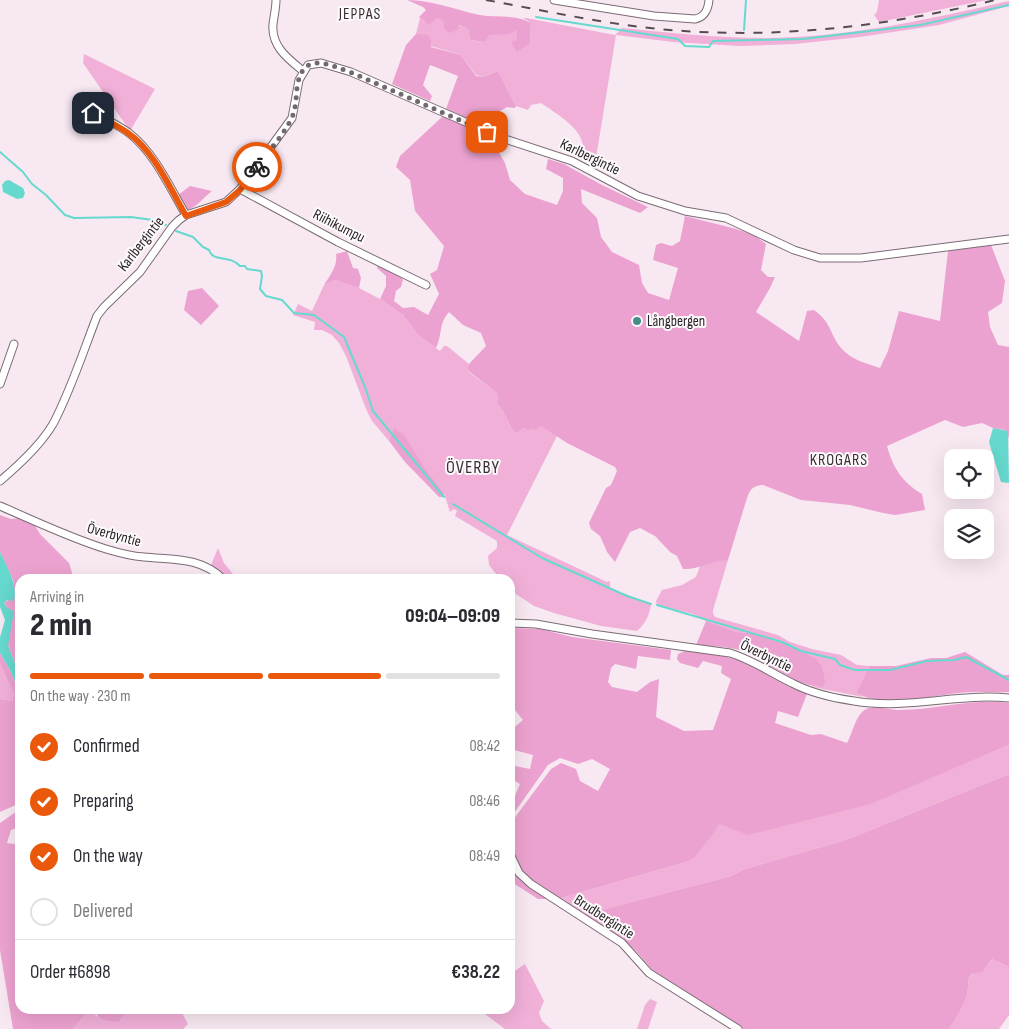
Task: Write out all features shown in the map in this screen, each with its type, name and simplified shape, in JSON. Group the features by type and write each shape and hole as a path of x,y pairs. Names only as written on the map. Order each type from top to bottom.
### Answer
{"street":[{"path":"276,0 273,36 285,57 303,71"},
{"path":"554,0 654,16 695,19 703,16 709,0"},
{"name":"Karlbergintie","path":"0,481 28,455 52,425 70,387 97,316 140,272 172,226 186,216 226,202 240,190 292,118 299,80 308,65 321,63 350,72 502,138 572,161 638,196 685,211 726,218 794,250 820,258 861,258 1009,239"},
{"path":"78,105 128,133 140,144 168,183 186,216"},
{"name":"Riihikumpu","path":"240,190 338,242 426,285"},
{"path":"0,384 14,344"},
{"name":"Överbyntie","path":"0,506 95,546 142,557 180,559 195,562 210,568 217,574"},
{"name":"Överbyntie","path":"515,623 536,624 599,636 730,653 750,660 804,689 854,701 898,705 970,698 1009,698"},
{"name":"Brudbergintie","path":"515,865 519,873 531,884 622,943 649,973 738,1029"}],"shaded area":[{"path":"407,0 435,3 480,15 512,17 525,20 531,23 530,43 517,52 511,42 515,41 516,30 510,34 490,35 484,42 470,40 468,29 459,25 457,30 450,33 444,29 444,22 437,18 429,25 419,17 426,10"},
{"path":"879,0 987,0 879,22 874,15 877,12"},
{"path":"1009,1 1009,6 939,25 860,37 795,44 740,46 673,42 616,35 596,158 590,156 583,148 579,134 568,122 541,103 531,105 528,110 516,106 498,71 483,77 476,75 461,55 431,46 416,34 420,18 425,22 437,18 468,29 470,40 483,42 490,35 517,30 515,41 530,43 531,23 523,18 526,18 615,35 622,28 733,37 800,37 890,26"},
{"path":"416,34 428,35 431,39 431,47 461,55 476,76 483,77 498,71 516,106 515,108 507,107 500,111 495,131 446,109 458,76 430,65 423,85 432,96 430,101 392,84 406,45"},
{"path":"84,54 155,89 130,131 83,63"},
{"path":"443,116 494,139 493,142 505,163 510,180 525,194 557,205 563,191 563,178 546,169 548,159 564,164 648,207 640,213 581,189 582,203 597,218 601,237 612,252 639,265 642,283 648,293 669,300 678,268 653,260 656,245 661,243 672,246 680,241 685,216 754,235 766,244 761,270 768,277 775,277 756,312 799,341 807,311 814,310 824,319 837,343 845,352 859,361 880,368 888,351 899,311 940,321 948,251 991,245 1005,281 1002,303 988,312 990,327 998,345 1009,347 1009,438 1005,430 993,428 982,423 963,427 945,420 887,446 899,474 909,485 922,494 925,510 895,515 850,505 801,500 760,485 752,488 748,495 728,560 683,569 677,556 670,552 655,536 640,528 630,532 615,562 607,552 600,536 591,529 589,523 606,488 611,485 617,471 615,467 567,443 541,426 536,430 524,428 516,434 497,404 498,394 467,370 469,364 486,346 481,333 463,325 449,312 443,321 436,348 419,336 403,315 380,299 386,286 386,276 377,268 378,264 399,274 403,280 401,287 396,291 394,301 403,308 414,307 428,315 439,294 430,274 437,270 444,246 415,211 410,180 396,167 400,156"},
{"path":"9,180 23,188 25,193 23,198 17,199 3,192 2,185 5,181"},
{"path":"190,186 212,191 198,204 188,210 178,195"},
{"path":"347,251 353,268 358,269 361,278 359,288 335,280 324,285 335,266 336,254"},
{"path":"335,280 359,288 380,299 403,315 419,336 440,351 444,346 447,346 469,364 467,370 470,373 498,394 497,404 516,434 524,428 541,425 557,436 507,535 607,582 610,581 610,588 651,604 647,619 637,631 601,626 534,606 515,593 515,574 496,574 489,565 488,556 497,548 497,541 455,516 457,511 454,509 450,512 444,493 394,429 389,441 372,421 346,356 332,335 322,330 314,330 315,322 293,315 298,304 312,311 324,285"},
{"path":"202,288 219,306 201,325 184,310 188,291"},
{"path":"394,428 404,435 424,467 444,493 444,497 439,497 405,462 389,441"},
{"path":"993,428 1008,431 1009,483 1001,482 994,459 994,449 991,449 989,442"},
{"path":"0,515 11,519 19,518 34,524 40,534 69,563 72,574 15,574 15,595 13,580 0,552"},
{"path":"218,548 224,563 233,574 223,574 211,565"},
{"path":"0,552 11,576 15,595 14,601 7,600 4,603 7,608 14,611 8,646 15,664 15,682 0,653 0,637 5,620 0,607"},
{"path":"717,560 728,560 713,610 715,617 778,635 790,642 812,649 841,655 857,665 869,666 856,693 863,697 808,686 823,687 822,666 816,658 782,642 754,633 737,632 706,621 693,614 657,605 656,601 662,590 682,585 696,577 700,566"},
{"path":"15,595 15,664 8,646 7,608 4,603"},
{"path":"706,621 737,632 754,633 782,642 816,658 822,666 825,681 823,687 802,683 784,675 743,651 696,645"},
{"path":"515,628 540,629 572,637 671,650 670,660 638,656 636,669 615,664 611,668 608,682 612,687 637,692 650,682 659,679 656,717 684,731 713,730 731,679 721,673 722,666 703,661 698,668 680,663 677,659 678,654 685,651 716,654 738,660 807,694 798,717 778,711 775,723 811,735 821,734 847,743 861,713 869,708 900,710 995,702 1009,703 1009,745 871,804 748,835 720,824 695,857 689,861 558,899 538,899 515,884 515,817 551,769 561,763 576,769 580,781 598,791 610,769 592,759 578,764 560,758 548,765 515,812 515,796 520,784 515,781 515,766 530,769 533,755 515,750 515,727 523,720 515,710"},
{"path":"965,652 1003,675 1009,675 1009,692 965,692 906,700 879,700 856,693 869,666 896,666 931,658 946,658"},
{"path":"0,653 15,682 15,805 0,812 0,699 12,701 14,694 0,664"},
{"path":"0,664 14,694 12,701 0,699"},
{"path":"1009,745 1009,774 846,840 745,869 731,876 582,915 558,899 689,861 720,824 870,804"},
{"path":"1009,774 1009,967 992,959 982,972 972,974 968,979 966,999 949,1029 743,1029 655,973 636,951 616,934 582,915 731,876 745,869 846,840"},
{"path":"15,812 15,829 11,830 7,843 15,844 15,1014 85,1014 73,1029 13,1029 0,950 0,823"},
{"path":"992,959 1009,967 1009,1015 999,1029 949,1029 966,999 968,979 986,966"},
{"path":"525,964 544,1001 539,1013 542,1021 551,1029 505,1029 485,1014 515,1014 515,971"},
{"path":"650,999 657,1002 648,1029 637,1029 645,1005"},
{"path":"95,1014 96,1016 119,1022 125,1014 183,1014 188,1024 183,1029 73,1029 85,1015"},
{"path":"96,1014 125,1014 119,1022 107,1021"}],"waterway":[{"path":"744,30 746,0"},
{"path":"536,17 678,39 685,46 709,47 713,41 803,39 920,25 1009,5"},
{"path":"0,152 23,172 32,184 46,195 65,215 74,218 131,217 153,220 166,225"},
{"path":"176,231 193,237 218,258 231,260 240,266 245,266 247,269 261,271 260,289 266,296 282,300 294,313 314,315 344,337 373,411 444,497"},
{"path":"453,504 542,558 627,596 651,604"},
{"path":"657,605 782,642 801,651 835,659 840,665 855,670 890,670 927,661 954,660 966,657 1009,680"}],"railway":[{"path":"486,0 634,26 724,33 763,33 841,28 880,23 995,0"}],"way so far":[{"path":"257,167 292,118 299,80 303,71 308,65 313,63 328,64 350,72 487,132"}],"place":[{"name":"Långbergen","path":"637,321"}],"district":[{"name":"JEPPAS","path":"360,14"},
{"name":"KROGARS","path":"839,460"},
{"name":"ÖVERBY","path":"473,467"}],"route":[{"path":"93,113 128,133 140,144 168,183 186,216 215,207 231,199 257,167"}]}
